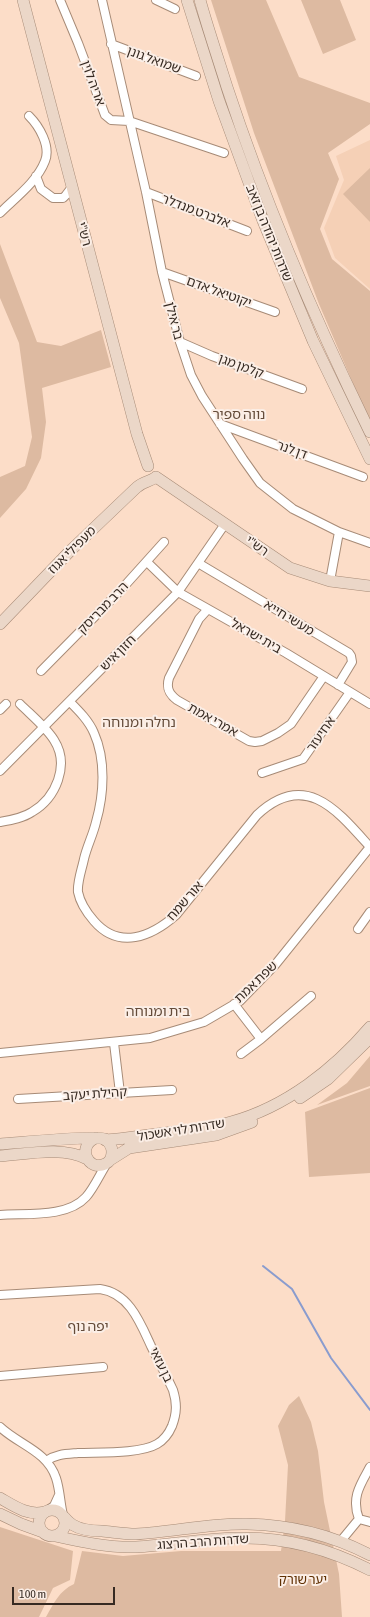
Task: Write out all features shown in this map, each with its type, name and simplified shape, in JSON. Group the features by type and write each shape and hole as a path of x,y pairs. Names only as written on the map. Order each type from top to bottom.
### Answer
{"main road":[{"name":"רש\"י","path":"23,0 137,434 149,474 290,568 330,582 370,586"},
{"name":"שדרות יהודה בן זאב","path":"187,0 222,107 263,221 313,341 370,459"},
{"name":"שדרות יהודה בן זאב","path":"200,0 247,144 274,217 324,336 370,432"},
{"name":"מעפילי אגוז","path":"0,618 68,547 149,474"},
{"name":"מעפילי אגוז","path":"0,624 87,534 149,474"},
{"name":"שדרות לוי אשכול","path":"0,1144 100,1139 214,1126 240,1119 263,1110 322,1074 370,1027"},
{"name":"שדרות לוי אשכול","path":"108,1162 128,1148 216,1135 234,1130 266,1117 313,1090 328,1079 370,1038"},
{"path":"0,1156 67,1151 80,1155 89,1161 97,1165 108,1162 113,1153 108,1142 100,1139 89,1143 86,1146 85,1150 89,1161"},
{"path":"0,1498 26,1512 36,1514 56,1510 64,1516 66,1524 59,1534 55,1536 21,1524 0,1514"},
{"path":"43,1532 39,1522 40,1518 46,1511"},
{"name":"שדרות הרב הרצוג","path":"64,1516 69,1522 77,1527 96,1531 135,1534 246,1524 286,1527 340,1542 370,1555"},
{"name":"שדרות הרב הרצוג","path":"55,1536 94,1544 135,1547 227,1538 284,1540 333,1553 370,1570"}],"street":[{"name":"אריה לוין","path":"60,0 105,115 111,120 129,122 224,153"},
{"name":"בר אילן","path":"102,0 146,192 162,272 180,342 191,376 220,424 260,483 294,509 339,532 370,543"},
{"path":"156,0 175,8"},
{"name":"שמואל גונן","path":"112,44 196,76"},
{"path":"0,213 36,176 46,160 45,146 40,130 29,116"},
{"path":"36,176 41,189 53,198 63,198 72,187"},
{"name":"אלברט מנדלר","path":"146,192 247,231"},
{"name":"יקוטיאל אדם","path":"162,272 275,312"},
{"name":"קלמן מגן","path":"180,342 302,389"},
{"name":"דן לנר","path":"220,424 364,477"},
{"name":"חזון איש","path":"0,771 178,592 225,524"},
{"path":"330,582 339,532"},
{"name":"הרב מבריסק","path":"41,671 147,562 164,542"},
{"name":"בית ישראל","path":"147,562 178,592 208,608 370,704"},
{"name":"מעשי חייא","path":"198,563 349,653 352,662 338,685"},
{"name":"אמרי אמת","path":"208,608 199,619 169,678 168,688 172,696 177,700 249,741 262,741 278,734 291,724 324,676"},
{"name":"אחיעזר","path":"262,773 303,759 350,692"},
{"name":"אור שמח","path":"70,702 85,718 94,732 100,748 102,798 96,824 86,849 78,891 87,914 102,930 119,938 132,937 141,936 164,925 176,915 266,806 285,797 305,795 327,804 340,814 370,847"},
{"path":"0,710 6,704"},
{"path":"0,822 15,819 32,812 44,802 54,790 60,776 62,760 54,740 20,704"},
{"name":"שפת אמת","path":"0,1053 114,1043 150,1038 204,1022 240,1001 275,966 370,847"},
{"path":"358,929 370,912"},
{"path":"241,1054 261,1039 311,996"},
{"path":"234,1004 261,1039"},
{"path":"114,1043 120,1093"},
{"name":"קהילת יעקב","path":"18,1099 172,1090"},
{"path":"89,1161 94,1174 92,1189"},
{"path":"0,1215 44,1213 73,1207 81,1202 92,1189 108,1162"},
{"name":"בן עזאי","path":"0,1296 100,1289 107,1290 118,1296 126,1302 137,1318 173,1390 176,1400 175,1419 165,1438 157,1444 138,1450 60,1455 46,1461"},
{"path":"0,1376 103,1367"},
{"path":"0,1427 39,1454 54,1471 64,1516"},
{"path":"359,1519 355,1509 357,1491 370,1467"},
{"path":"46,1511 57,1502 59,1488"},
{"path":"359,1519 370,1522"},
{"path":"340,1542 359,1519"}],"shaded area":[{"path":"370,140 370,289 335,258 324,228 344,180 336,156"}],"green space":[{"path":"211,0 266,0 299,77 370,103 370,124 328,153 339,179 320,229 332,259 370,291 370,423 319,304 254,133"},
{"path":"301,0 340,0 356,40 323,54"},
{"path":"370,168 370,222 343,194"},
{"path":"0,244 37,342 61,346 101,330 111,367 42,388 46,422 41,458 26,489 0,518 0,477 25,466 32,437 19,343 0,298"},
{"path":"370,1056 370,1086 317,1105 347,1083"},
{"path":"370,1088 370,1173 309,1177 305,1112"},
{"name":"יער שורק","path":"299,1396 311,1422 318,1451 324,1502 339,1574 342,1617 46,1617 54,1602 64,1590 74,1584 82,1551 123,1556 181,1551 281,1551 285,1521 288,1465 278,1426 289,1405"},
{"path":"0,1527 73,1551 70,1580 53,1588 39,1617 0,1617"}],"waterway":[{"path":"263,1266 292,1289 331,1358 370,1410"}],"district":[{"name":"נווה ספיר","path":"239,415"},
{"name":"נחלה ומנוחה","path":"139,723"},
{"name":"בית ומנוחה","path":"158,1012"},
{"name":"יפה נוף","path":"88,1327"}]}
